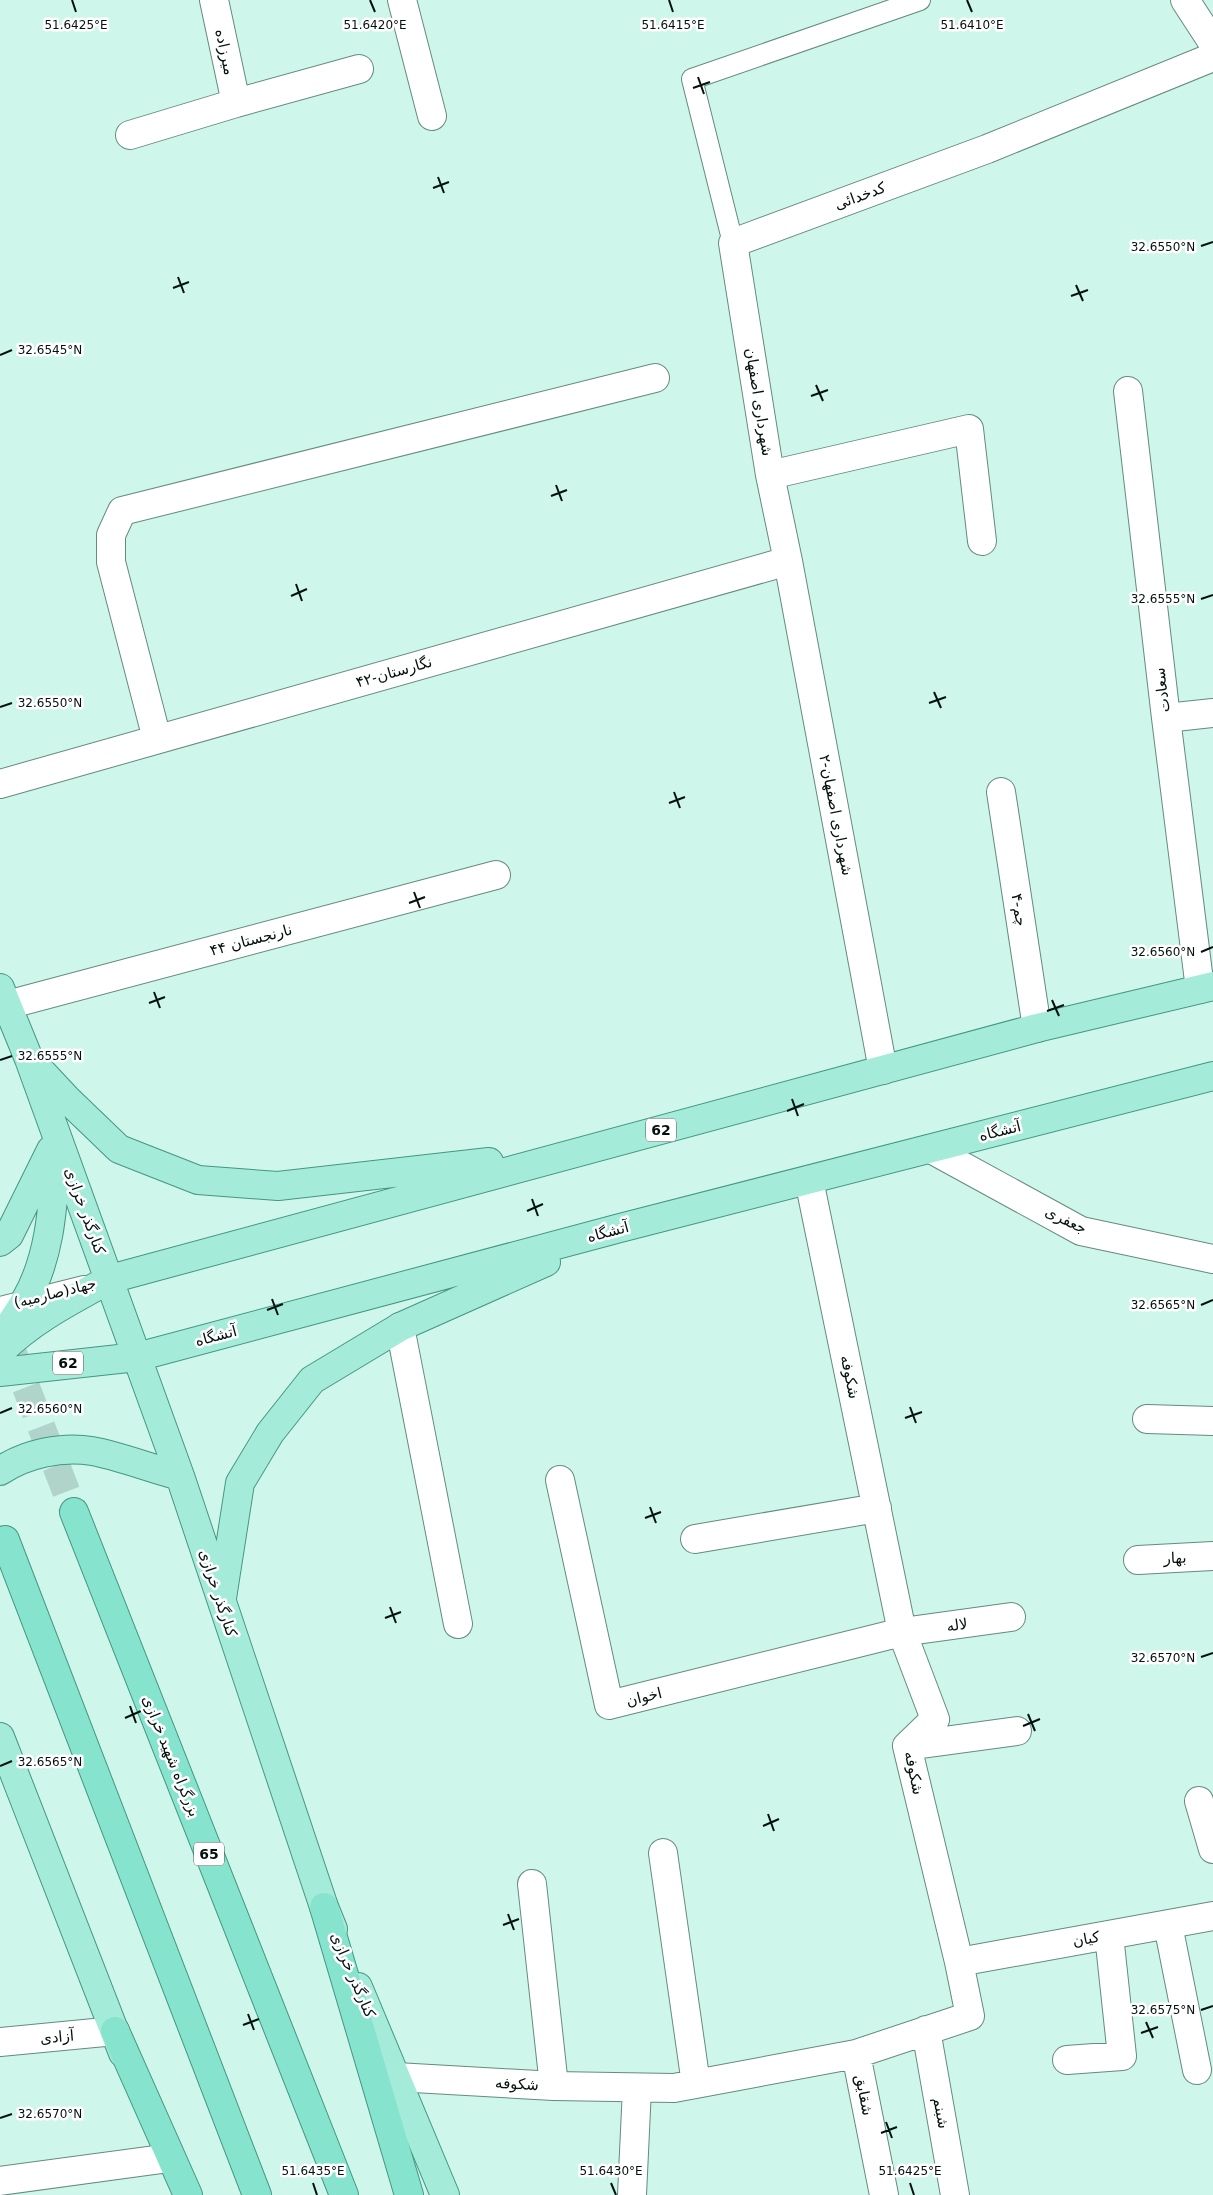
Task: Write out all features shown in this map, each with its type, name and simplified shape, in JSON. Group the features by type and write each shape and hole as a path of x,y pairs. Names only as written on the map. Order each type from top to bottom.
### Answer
{"highway":[{"name":"بزرگراه شهید خرازی","path":"74,1512 344,2195"},
{"path":"5,1540 256,2195"},
{"path":"324,1907 409,2195"},
{"path":"115,2031 188,2195"}],"main road":[{"name":"62","path":"0,1352 20,1333 51,1312 110,1279 1037,1028 1207,987"},
{"name":"کنارگذر خرازی","path":"3,996 29,1059 180,1476 324,1907 445,2195"},
{"path":"29,1059 67,1099 120,1149 198,1180 278,1186 582,1151"},
{"name":"آتشگاه","path":"0,1372 137,1357 620,1228 1213,1076"},
{"path":"0,1242 8,1235 57,1136"},
{"path":"0,1340 26,1300 42,1259 52,1222 57,1136"},
{"path":"222,1604 240,1483 270,1433 312,1380 400,1327 620,1228"},
{"path":"0,1471 12,1462 51,1450 91,1451 180,1476"},
{"path":"0,1737 115,2031 175,2195"}],"street":[{"name":"میرزاده","path":"214,0 236,103"},
{"path":"402,0 432,116"},
{"path":"1185,0 1213,43"},
{"name":"کدخدائی","path":"733,243 986,149 1213,57"},
{"path":"130,136 236,103 359,70"},
{"name":"شهرداری اصفهان","path":"733,243 770,475 788,561"},
{"path":"157,739 111,562 111,535 122,512 654,378"},
{"name":"سعادت","path":"1128,391 1166,718 1207,987"},
{"path":"770,475 969,429 982,541"},
{"name":"۴۲-نگارستان","path":"0,784 788,561"},
{"name":"۲-شهرداری اصفهان","path":"788,561 883,1070"},
{"path":"1166,718 1213,713"},
{"name":"۴-چم","path":"1001,792 1037,1028"},
{"name":"۴۴ نارنجستان","path":"3,996 496,875"},
{"name":"جعفری","path":"931,1149 1081,1231 1213,1259"},
{"name":"شکوفه","path":"396,2077 554,2086 674,2088 856,2054 970,2016 959,1962 907,1746 935,1719 902,1632 809,1180"},
{"path":"400,1327 458,1624"},
{"path":"1147,1419 1213,1421"},
{"name":"اخوان","path":"560,1480 609,1705 902,1632"},
{"path":"695,1539 877,1508"},
{"name":"بهار","path":"1138,1560 1213,1556"},
{"name":"لاله","path":"902,1632 1011,1617"},
{"path":"907,1746 1018,1731"},
{"path":"1199,1802 1213,1848"},
{"path":"663,1854 696,2084"},
{"path":"532,1884 554,2086"},
{"name":"کیان","path":"959,1962 1213,1916"},
{"path":"1168,1925 1197,2070"},
{"path":"1067,2060 1122,2056 1109,1935"},
{"name":"شبنم","path":"926,2030 955,2195"},
{"name":"آزادی","path":"0,2042 115,2031"},
{"name":"شقایق","path":"856,2054 884,2195"},
{"path":"632,2195 637,2088"},
{"path":"0,2181 162,2159"}],"lane":[{"path":"733,243 692,79 920,0"},
{"name":"جهاد(صارمیه)","path":"0,1307 110,1279"}],"tunnel":[{"path":"11,1348 74,1512"}]}
